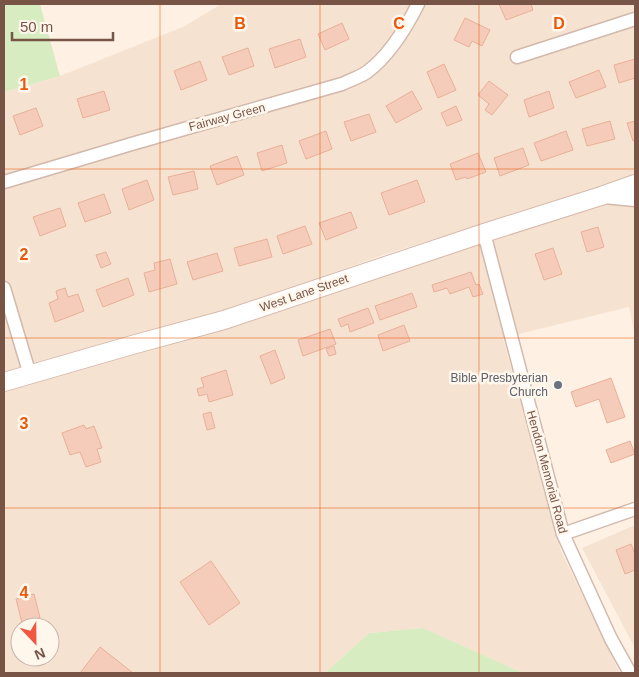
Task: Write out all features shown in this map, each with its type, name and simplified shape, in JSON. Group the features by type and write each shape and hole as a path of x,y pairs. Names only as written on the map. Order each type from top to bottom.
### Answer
{"street":[{"name":"Fairway Green","path":"4,182 135,142 342,84 366,72 388,52 418,4"},
{"path":"517,57 635,19"},
{"name":"West Lane Street","path":"4,382 224,320 635,184"},
{"path":"601,196 635,200"},
{"name":"Hendon Memorial Road","path":"484,233 563,534 611,639 630,673"},
{"path":"4,288 30,375"},
{"path":"563,534 635,508"}],"shaded area":[{"path":"221,4 635,4 635,175 383,255 221,313 4,375 4,92 60,76 185,26"},
{"path":"603,204 635,207 635,337 629,307 503,338 561,551 620,673 523,673 422,628 369,633 325,673 4,673 4,387"},
{"path":"635,525 635,648 582,548"}],"green space":[{"path":"4,4 40,4 60,76 4,92"},
{"path":"423,628 523,673 325,673 369,633"}],"building":[{"path":"499,4 531,4 533,10 506,20"},
{"path":"465,18 490,30 482,46 472,41 469,47 454,40"},
{"path":"342,23 349,39 325,50 318,34"},
{"path":"300,39 306,57 275,68 269,49"},
{"path":"248,48 254,66 229,75 222,57"},
{"path":"635,59 635,78 619,83 614,65"},
{"path":"200,61 207,80 181,90 174,71"},
{"path":"444,64 456,90 438,98 427,72"},
{"path":"599,70 606,87 576,98 569,82"},
{"path":"489,81 508,95 492,115 485,110 489,104 478,95"},
{"path":"104,91 110,110 83,118 77,99"},
{"path":"412,91 422,109 396,123 386,106"},
{"path":"549,91 554,108 529,117 524,100"},
{"path":"456,106 462,120 447,126 441,113"},
{"path":"36,108 43,126 20,135 13,116"},
{"path":"369,114 376,132 351,141 344,122"},
{"path":"610,121 615,139 587,146 582,129"},
{"path":"635,121 635,140 633,141 627,123"},
{"path":"326,131 332,149 306,159 299,141"},
{"path":"566,131 573,150 541,161 534,143"},
{"path":"282,145 287,163 262,171 257,153"},
{"path":"523,148 529,165 500,176 494,158"},
{"path":"478,153 486,172 467,179 466,177 456,180 450,164"},
{"path":"237,156 244,175 217,185 210,166"},
{"path":"194,171 198,189 173,195 168,177"},
{"path":"147,180 154,200 129,210 122,189"},
{"path":"417,180 425,202 389,215 381,193"},
{"path":"104,194 111,213 85,222 78,203"},
{"path":"60,208 66,226 40,236 33,217"},
{"path":"351,212 357,228 326,240 319,223"},
{"path":"305,226 312,244 283,254 277,236"},
{"path":"598,227 604,247 587,252 581,232"},
{"path":"267,239 272,257 239,266 234,248"},
{"path":"553,248 562,274 544,280 535,254"},
{"path":"106,252 111,264 101,268 96,255"},
{"path":"217,253 223,271 193,280 187,262"},
{"path":"170,259 177,284 149,292 144,273 155,270 154,263"},
{"path":"471,272 476,285 479,284 483,294 473,297 469,287 450,294 447,288 434,292 432,285"},
{"path":"128,278 134,295 103,307 96,290"},
{"path":"65,288 68,297 78,294 84,311 55,322 49,303 58,299 56,291"},
{"path":"412,293 417,307 380,320 375,306"},
{"path":"368,308 374,323 350,332 348,324 341,327 338,319"},
{"path":"404,325 410,341 383,351 378,335"},
{"path":"330,329 336,344 303,356 298,340"},
{"path":"334,346 336,354 329,356 326,349"},
{"path":"275,350 285,378 271,384 260,356"},
{"path":"226,370 233,395 209,402 207,394 199,396 197,389 204,387 201,378"},
{"path":"611,378 625,417 607,423 599,399 576,407 571,392"},
{"path":"211,412 215,428 207,430 203,414"},
{"path":"84,425 86,429 94,426 102,448 97,449 101,462 86,467 80,452 70,455 62,433"},
{"path":"630,441 635,454 611,463 606,450"},
{"path":"631,544 635,554 635,570 625,574 616,550"},
{"path":"211,561 240,603 209,625 180,582"},
{"path":"34,594 40,617 20,617 16,599"},
{"path":"100,647 133,673 80,673"}],"place":[{"name":"Bible Presbyterian Church","path":"558,385"}]}
